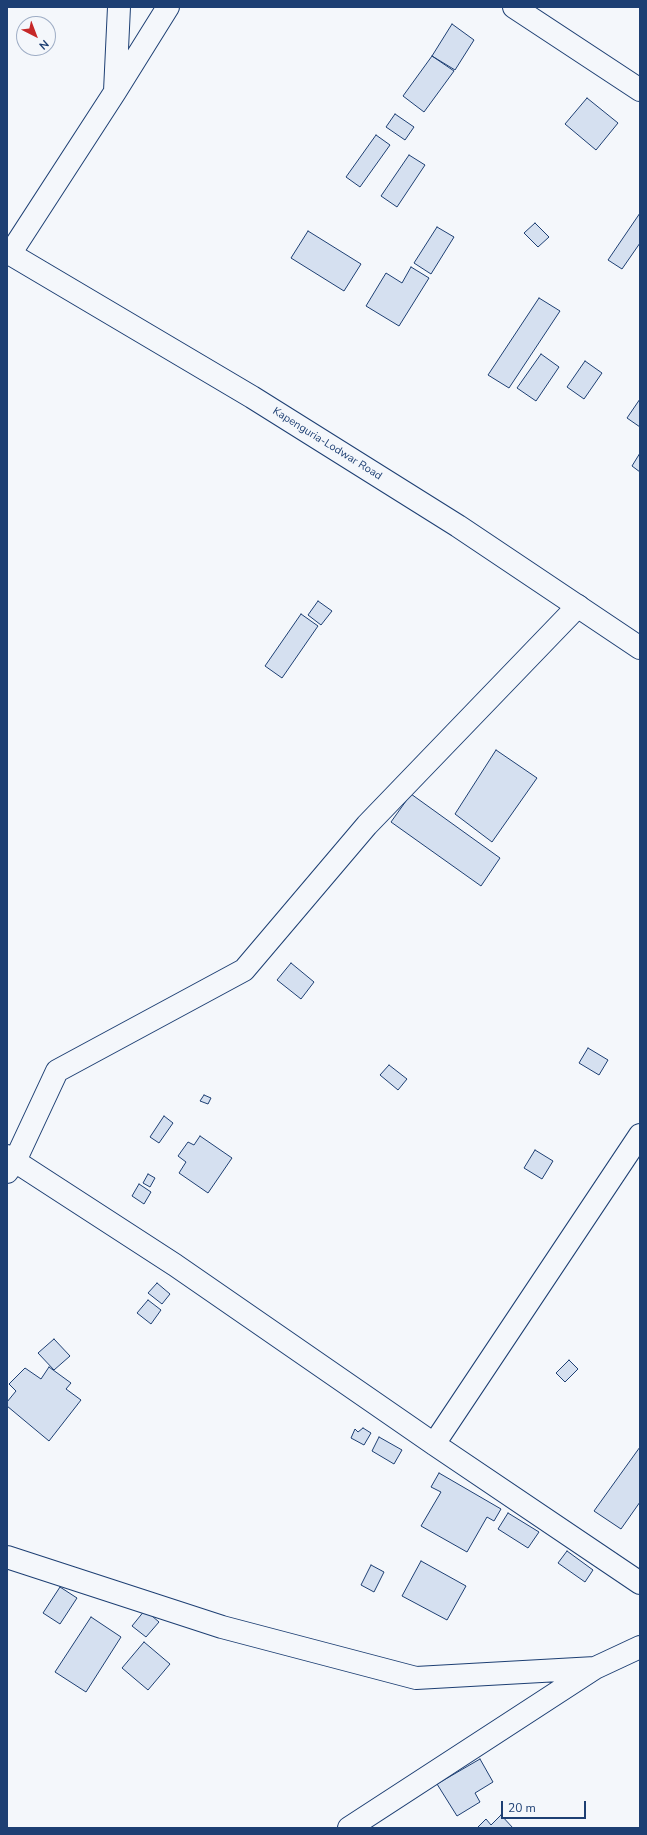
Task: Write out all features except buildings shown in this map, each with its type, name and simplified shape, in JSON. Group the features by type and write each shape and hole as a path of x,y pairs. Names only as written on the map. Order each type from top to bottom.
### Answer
{"main road":[{"path":"115,92 119,7"},
{"path":"8,253 115,92 168,7"},
{"path":"514,7 640,90"},
{"name":"Kapenguria-Lodwar Road","path":"8,253 258,401 458,526 640,648"},
{"path":"578,606 367,825 244,970 56,1071 10,1163 175,1265 434,1444 640,1582"},
{"path":"434,1444 640,1135"},
{"path":"7,1557 222,1627 416,1678 595,1668"},
{"path":"349,1828 595,1668 640,1647"}]}
